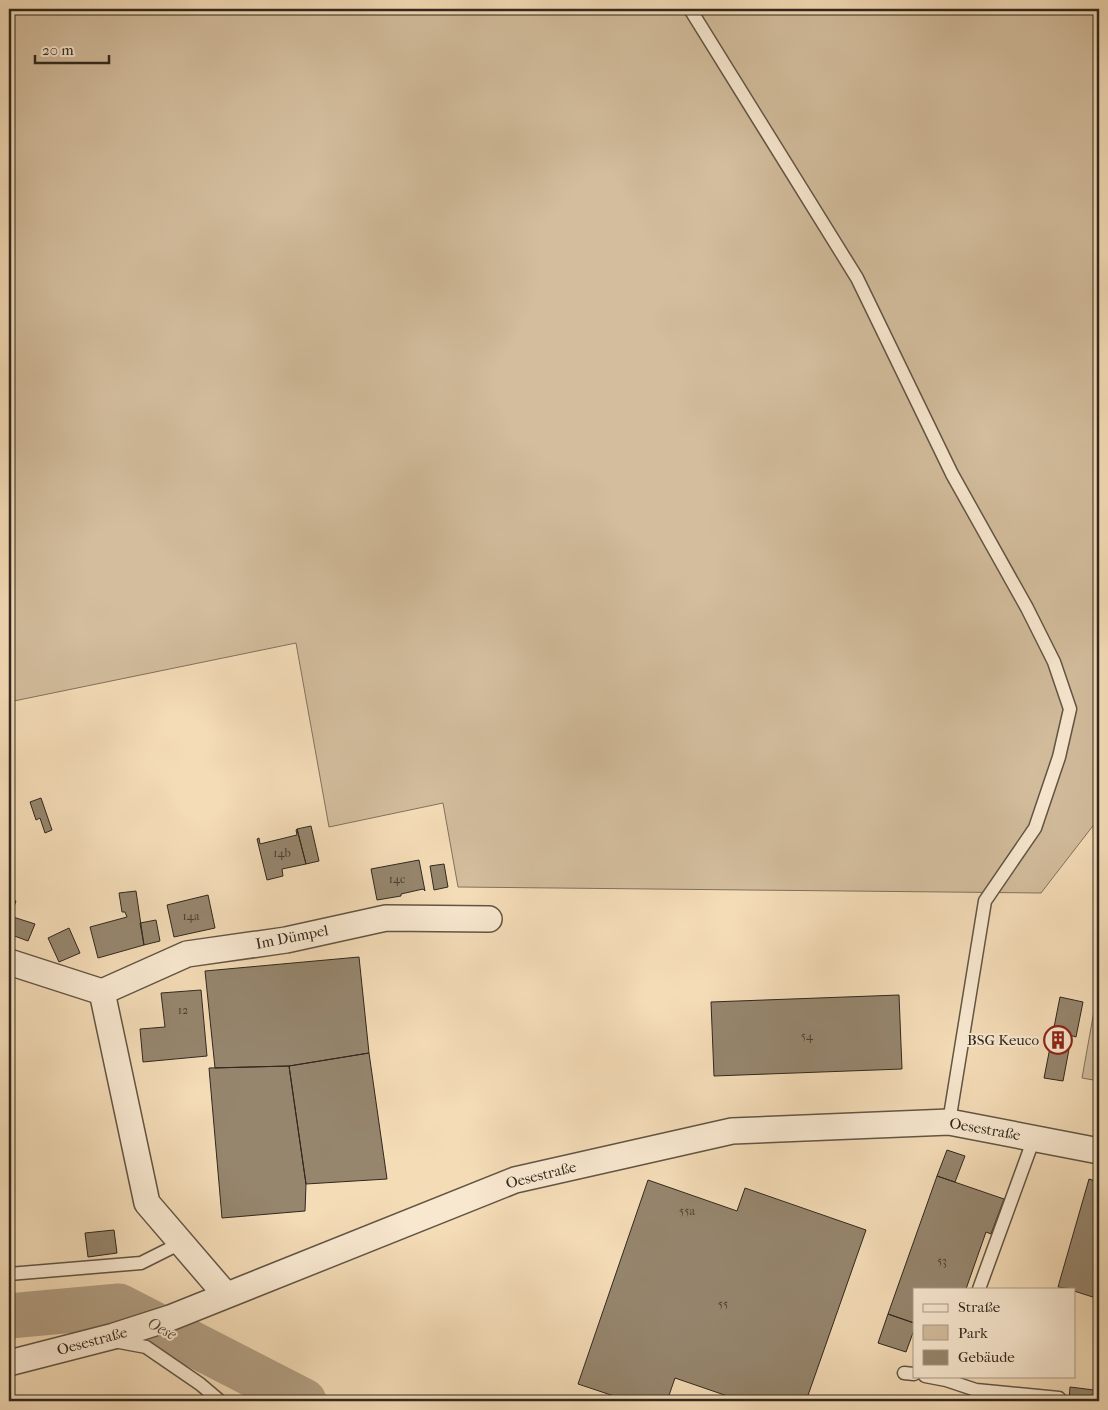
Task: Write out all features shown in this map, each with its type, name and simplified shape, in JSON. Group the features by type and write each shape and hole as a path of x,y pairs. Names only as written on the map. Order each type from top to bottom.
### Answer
{"street":[{"name":"Im Dümpel","path":"102,992 188,954 286,940 386,918 490,919"},
{"path":"9,962 102,992 147,1203 226,1295"},
{"name":"Oesestraße","path":"9,1363 107,1338 170,1318 514,1180 732,1131 949,1122 1099,1150"}],"lane":[{"path":"690,9 857,278 952,474 1027,608 1054,662 1070,709 1059,757 1035,828 985,901 949,1122"},
{"path":"979,1288 1034,1138"},
{"path":"9,1274 141,1264 181,1243"},
{"path":"107,1338 146,1347 200,1384 220,1401"},
{"path":"947,1378 976,1390 1059,1398"}],"green space":[{"path":"9,9 1099,9 1099,818 1041,893 458,887 443,803 329,827 296,643 9,702"},
{"path":"1099,983 1099,1081 1082,1078"}],"building":[{"path":"41,798 52,830 45,833 40,818 36,820 30,802"},
{"path":"311,826 319,861 306,864 297,829"},
{"path":"297,829 306,864 282,869 283,876 267,880 257,839 259,838 260,844 297,835"},
{"path":"419,860 425,891 423,889 401,894 401,896 377,900 371,869"},
{"path":"444,864 448,887 434,890 430,866"},
{"path":"136,891 144,945 98,958 90,927 127,917 125,912 122,912 119,893"},
{"path":"208,895 215,928 174,937 167,905"},
{"path":"9,899 16,901 9,920"},
{"path":"10,916 35,924 28,941 9,934"},
{"path":"156,920 160,941 144,945 140,923"},
{"path":"69,928 80,953 59,962 48,938"},
{"path":"359,957 369,1053 289,1066 215,1068 205,971"},
{"path":"201,990 207,1056 143,1062 140,1029 165,1027 161,993"},
{"path":"899,995 902,1069 714,1076 711,1002"},
{"name":"BSG Keuco","path":"1060,997 1083,1002 1076,1037 1066,1034 1064,1043 1070,1044 1063,1081 1044,1078"},
{"path":"369,1053 387,1179 306,1184 289,1066"},
{"path":"289,1066 306,1184 305,1211 222,1218 209,1068"},
{"path":"947,1150 965,1156 955,1182 937,1176"},
{"path":"937,1176 1004,1199 991,1234 986,1232 966,1288 913,1288 913,1323 888,1314"},
{"path":"1089,1179 1099,1182 1099,1299 1076,1292 1076,1288 1058,1287"},
{"path":"648,1180 737,1211 745,1188 866,1230 806,1401 742,1401 675,1378 667,1401 629,1401 578,1384"},
{"path":"114,1230 117,1253 88,1257 85,1233"},
{"path":"888,1314 913,1323 913,1333 906,1352 878,1343"},
{"path":"1070,1387 1094,1390 1092,1401 1069,1401"}],"waterway":[{"name":"Oese","path":"9,1316 119,1306 304,1401"}],"place":[{"name":"BSG Keuco","path":"1058,1040"}]}
